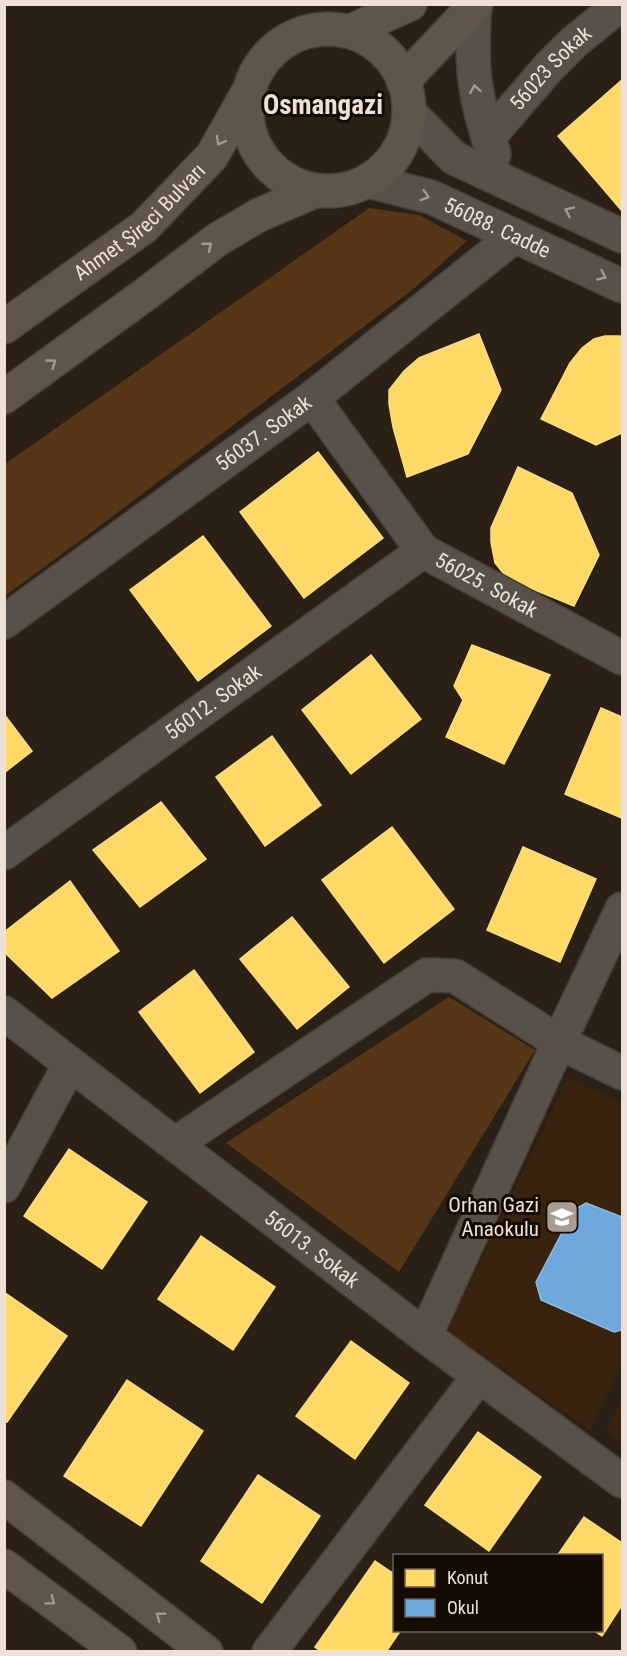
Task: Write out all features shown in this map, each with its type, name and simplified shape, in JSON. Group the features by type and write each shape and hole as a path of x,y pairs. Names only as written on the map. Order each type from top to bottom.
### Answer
{"main road":[{"path":"351,32 410,4"},
{"path":"406,97 476,5"},
{"path":"4,398 218,238 259,214 315,191 343,190 368,181 390,163 404,139 406,97 394,61 375,43 351,32 325,28 299,33 276,46 259,66 248,90 246,117 253,142 268,165 289,182 315,191"},
{"name":"Ahmet Şireci Bulvarı","path":"4,327 144,226 212,156 248,90"},
{"path":"4,1497 206,1652"},
{"path":"4,1566 120,1652"}],"street":[{"name":"56023 Sokak","path":"488,138 548,68 574,42 621,4"},
{"path":"476,5 472,41 473,75 479,109 496,159 508,183"},
{"path":"406,97 454,158 622,236"},
{"name":"56088. Cadde","path":"368,181 431,197 622,286"},
{"name":"56037. Sokak","path":"4,622 312,398 515,236"},
{"name":"56025. Sokak","path":"312,398 423,551 622,658"},
{"name":"56012. Sokak","path":"4,854 423,551"},
{"path":"424,1336 622,909"},
{"path":"175,1144 427,975 455,976 559,1042 622,1073"},
{"name":"56013. Sokak","path":"4,1013 424,1336 622,1481"},
{"path":"4,1185 70,1064"},
{"path":"269,1652 479,1376"}],"shaded area":[{"path":"369,208 419,215 467,241 411,291 5,596 5,464"},
{"path":"449,997 535,1050 399,1272 226,1143"},
{"name":"Orhan Gazi Anaokulu","path":"568,1077 622,1103 622,1366 590,1430 447,1331"},
{"path":"622,1398 622,1444 606,1431"}],"building: Konut":[{"path":"622,80 622,211 558,136"},
{"path":"479,334 501,390 468,454 407,477 393,427 389,390 404,371 419,358"},
{"path":"605,336 622,336 622,433 596,445 541,419 570,363 582,348 594,339"},
{"path":"318,452 383,538 304,598 240,512"},
{"path":"518,467 572,493 599,555 574,606 508,579 495,563 491,528"},
{"path":"203,536 271,626 198,681 130,590"},
{"path":"472,645 550,675 504,764 446,737 463,700 454,686"},
{"path":"371,655 421,719 351,774 302,710"},
{"path":"601,708 622,717 622,818 565,794"},
{"path":"4,714 32,751 4,773"},
{"path":"272,736 321,805 265,846 216,777"},
{"path":"161,802 206,859 140,907 93,850"},
{"path":"392,827 454,909 384,963 322,880"},
{"path":"523,847 596,879 560,962 487,930"},
{"path":"70,881 119,951 52,998 4,952 4,932"},
{"path":"292,917 349,987 297,1029 240,959"},
{"path":"194,970 254,1052 200,1093 139,1012"},
{"path":"69,1149 147,1202 102,1269 24,1216"},
{"path":"201,1236 275,1287 233,1350 158,1299"},
{"path":"4,1292 67,1336 7,1422 4,1421"},
{"path":"351,1341 409,1383 355,1459 296,1416"},
{"path":"127,1380 203,1431 141,1526 64,1476"},
{"path":"478,1432 541,1477 489,1551 425,1505"},
{"path":"258,1475 320,1516 262,1603 201,1561"},
{"path":"584,1517 622,1543 622,1605 602,1636 596,1632 603,1632 603,1554 558,1554"},
{"path":"375,1561 393,1573 393,1632 400,1632 386,1652 322,1652 315,1647"}],"building: Okul":[{"path":"586,1203 622,1217 622,1330 614,1332 541,1300 536,1282 574,1210"}],"place":[{"name":"Orhan Gazi Anaokulu","path":"562,1217"}],"district":[{"name":"Osmangazi","path":"323,105"}]}
